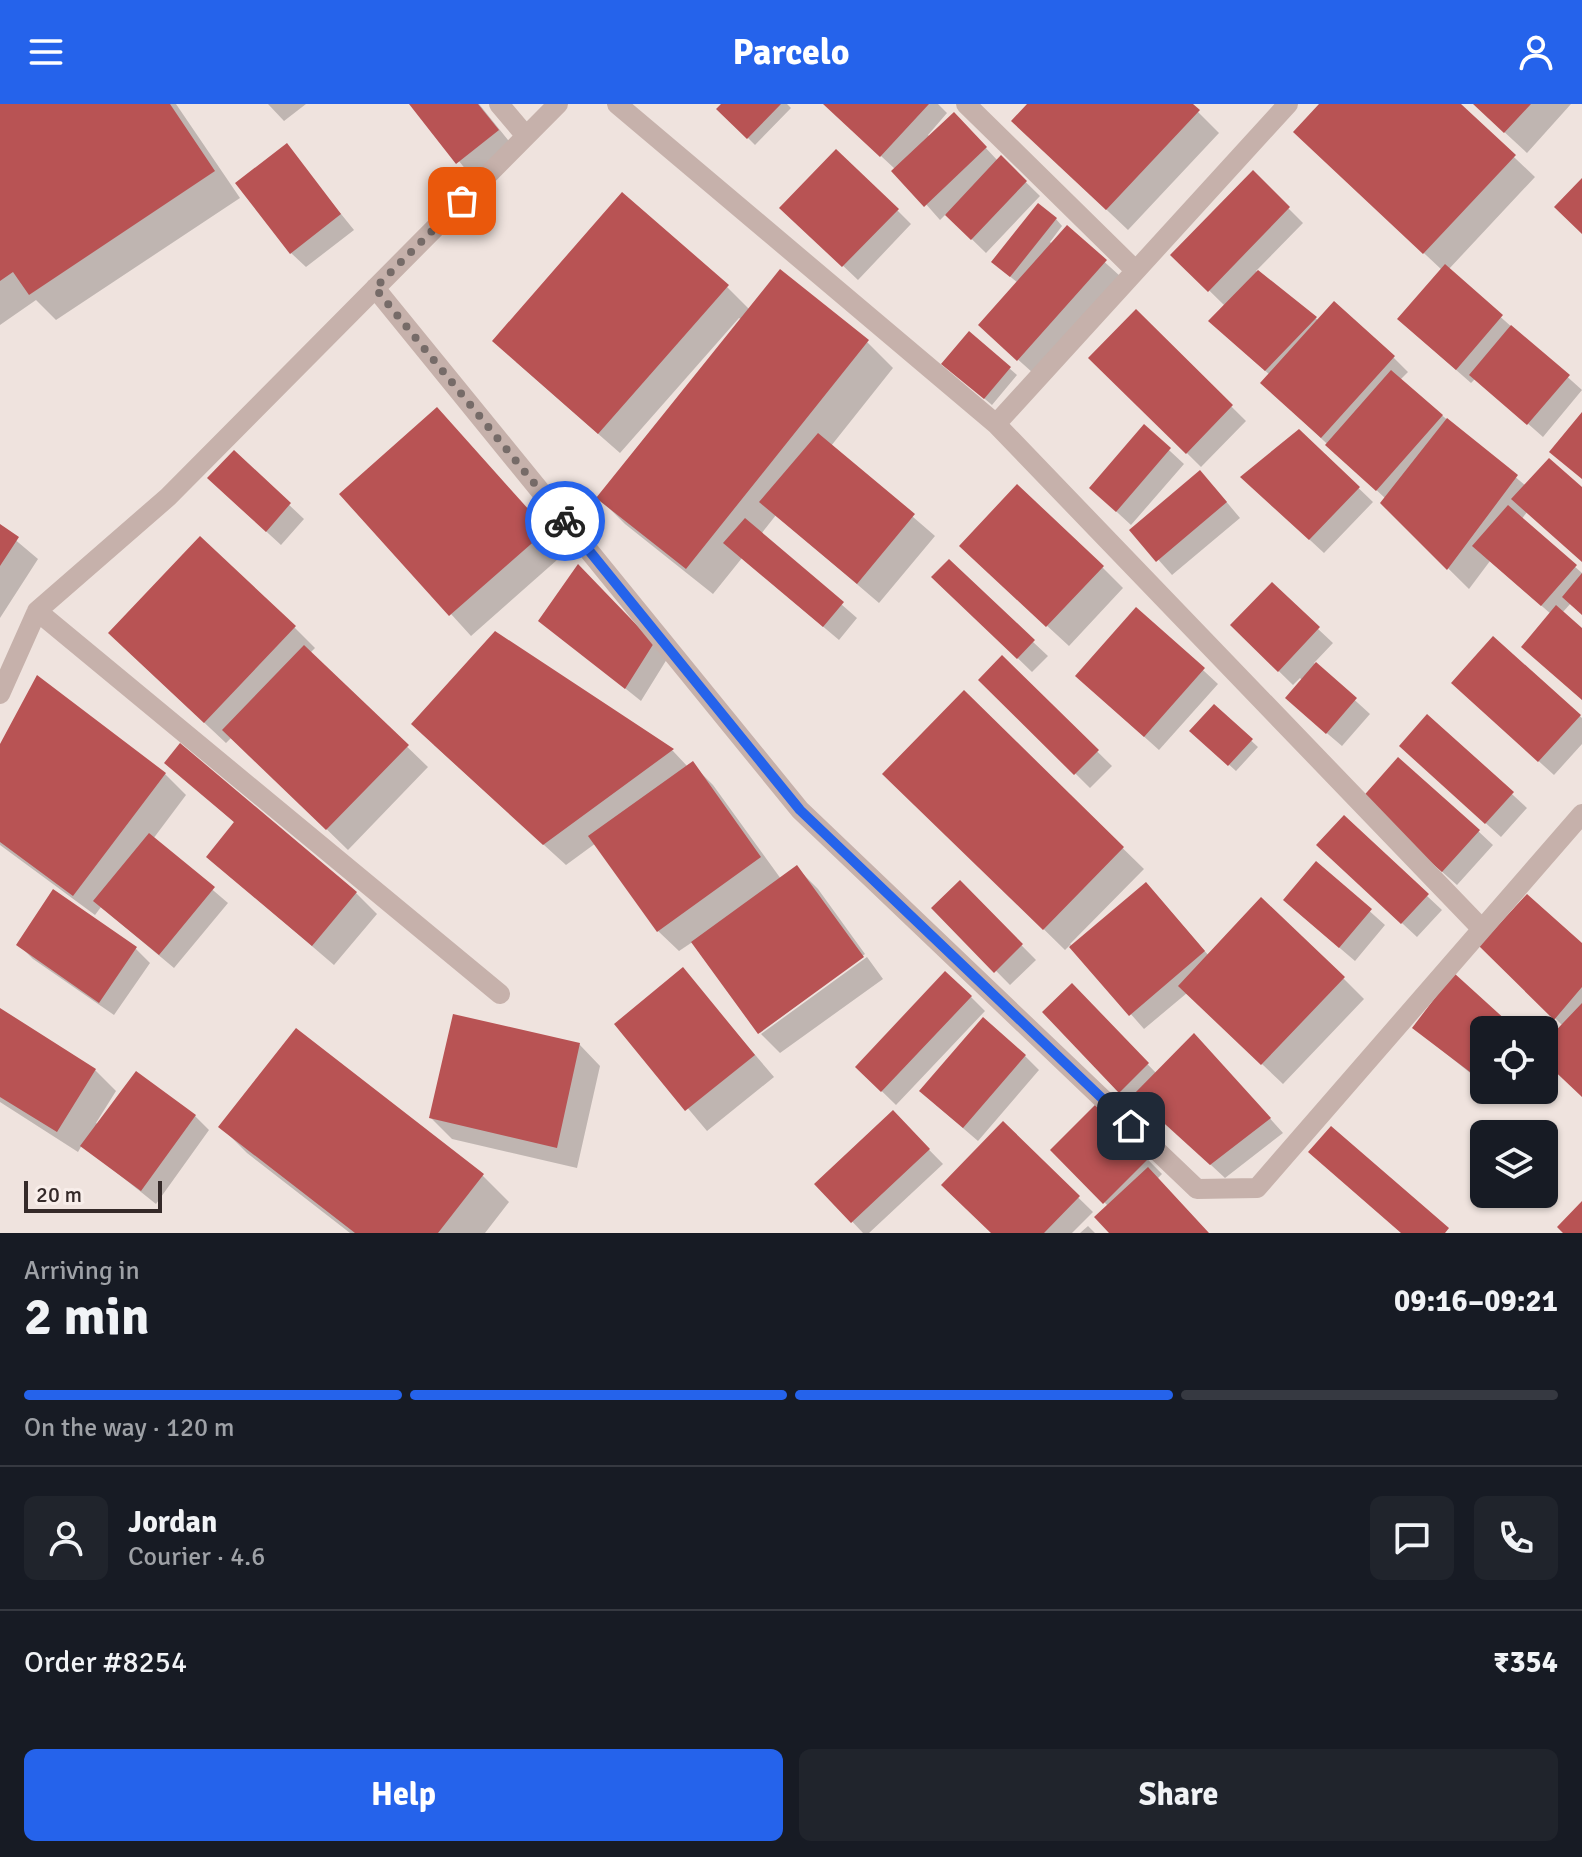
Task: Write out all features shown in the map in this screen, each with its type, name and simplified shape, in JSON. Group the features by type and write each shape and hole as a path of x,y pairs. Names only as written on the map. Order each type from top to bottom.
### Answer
{"street":[{"path":"499,104 526,136"},
{"path":"0,694 37,611 168,497 558,104"},
{"path":"617,104 996,424 1481,928"},
{"path":"966,104 1134,269"},
{"path":"996,424 1134,269 1288,104"},
{"path":"375,288 800,810 1197,1189 1257,1188 1582,814"},
{"path":"37,611 500,994"}],"building":[{"path":"0,104 170,104 215,171 29,295 13,272 0,281"},
{"path":"409,104 478,104 499,130 456,164"},
{"path":"721,104 781,104 747,139 716,109"},
{"path":"823,104 929,104 880,157"},
{"path":"1027,104 1193,104 1200,110 1106,210 1011,121"},
{"path":"1319,104 1461,104 1516,155 1423,254 1293,132"},
{"path":"1473,104 1531,104 1504,133"},
{"path":"954,112 987,147 924,207 891,171"},
{"path":"287,143 341,214 290,254 235,183"},
{"path":"836,149 899,209 842,267 779,208"},
{"path":"1001,155 1027,181 971,240 945,215"},
{"path":"1253,170 1290,207 1208,292 1170,255"},
{"path":"1582,178 1582,234 1554,207"},
{"path":"622,192 729,285 598,434 492,341"},
{"path":"1038,203 1057,218 1010,277 991,262"},
{"path":"1067,225 1107,260 1017,361 978,325"},
{"path":"1445,264 1503,315 1456,370 1397,319"},
{"path":"780,269 869,340 686,569 596,498"},
{"path":"1258,270 1317,317 1265,371 1208,321"},
{"path":"1334,301 1395,356 1321,438 1260,383"},
{"path":"1136,309 1233,405 1186,454 1088,358"},
{"path":"1511,325 1570,375 1527,425 1469,375"},
{"path":"969,331 1011,367 984,399 941,364"},
{"path":"1391,370 1443,415 1376,491 1325,445"},
{"path":"437,407 547,530 449,616 339,494"},
{"path":"1582,412 1582,479 1549,452"},
{"path":"1447,418 1518,475 1447,570 1380,503"},
{"path":"1144,424 1171,448 1116,512 1089,488"},
{"path":"1299,429 1360,487 1309,540 1240,477"},
{"path":"818,433 915,514 857,584 759,502"},
{"path":"234,450 291,503 266,532 207,478"},
{"path":"1549,458 1582,487 1582,562 1511,499"},
{"path":"1200,470 1227,502 1156,562 1129,530"},
{"path":"1017,484 1104,566 1046,627 959,546"},
{"path":"1508,505 1577,565 1541,606 1472,546"},
{"path":"745,518 844,602 823,627 723,543"},
{"path":"0,524 19,537 0,566"},
{"path":"200,536 296,626 204,723 108,633"},
{"path":"949,559 1035,640 1017,659 931,577"},
{"path":"578,564 654,643 625,689 538,621"},
{"path":"1582,573 1582,615 1562,597"},
{"path":"1272,582 1320,627 1278,672 1230,625"},
{"path":"1556,605 1582,628 1582,700 1521,647"},
{"path":"1136,607 1205,668 1144,737 1075,676"},
{"path":"495,631 674,749 543,845 411,724"},
{"path":"1493,636 1581,715 1538,762 1451,683"},
{"path":"304,645 409,745 326,830 222,730"},
{"path":"1002,655 1099,750 1074,775 978,680"},
{"path":"1316,662 1357,698 1326,734 1285,698"},
{"path":"37,675 166,773 73,896 0,842 0,744"},
{"path":"964,690 1124,847 1043,930 882,774"},
{"path":"1214,704 1253,739 1228,766 1189,731"},
{"path":"1427,714 1514,792 1485,824 1399,746"},
{"path":"180,743 357,892 312,946 206,857 234,822 164,763"},
{"path":"1398,757 1480,830 1442,872 1360,800"},
{"path":"693,761 761,857 657,932 588,836"},
{"path":"1344,815 1429,894 1401,924 1316,845"},
{"path":"149,833 215,887 159,955 93,901"},
{"path":"1316,861 1372,909 1339,948 1283,900"},
{"path":"797,865 864,957 758,1034 691,942"},
{"path":"960,880 1023,944 994,973 931,908"},
{"path":"1146,882 1205,951 1129,1016 1069,947"},
{"path":"53,889 137,947 99,1003 16,945"},
{"path":"1527,894 1582,943 1582,987 1557,1016 1550,1016 1479,946"},
{"path":"1261,897 1345,977 1261,1065 1178,986"},
{"path":"683,967 755,1055 685,1111 614,1024"},
{"path":"945,971 972,996 881,1092 855,1067"},
{"path":"1454,973 1501,1016 1470,1016 1470,1072 1412,1028"},
{"path":"1072,983 1149,1063 1119,1093 1042,1012"},
{"path":"1582,1003 1582,1097 1558,1074 1558,1028"},
{"path":"0,1008 96,1069 57,1132 0,1097"},
{"path":"453,1014 580,1043 557,1148 429,1118"},
{"path":"983,1017 1026,1055 963,1128 919,1091"},
{"path":"296,1028 484,1174 438,1233 355,1233 218,1127"},
{"path":"1194,1033 1271,1118 1210,1165 1133,1095"},
{"path":"136,1071 196,1115 141,1191 80,1146"},
{"path":"1096,1104 1149,1158 1103,1204 1050,1150"},
{"path":"893,1110 930,1149 851,1223 814,1184"},
{"path":"1003,1121 1080,1196 1044,1233 991,1233 941,1185"},
{"path":"1331,1126 1449,1228 1445,1233 1401,1233 1308,1152"},
{"path":"1148,1167 1209,1233 1109,1233 1094,1217"},
{"path":"1582,1201 1582,1233 1563,1233 1557,1227"}],"way so far":[{"path":"462,201 375,288 565,521"}],"route":[{"path":"565,521 800,810 1131,1126"}]}
